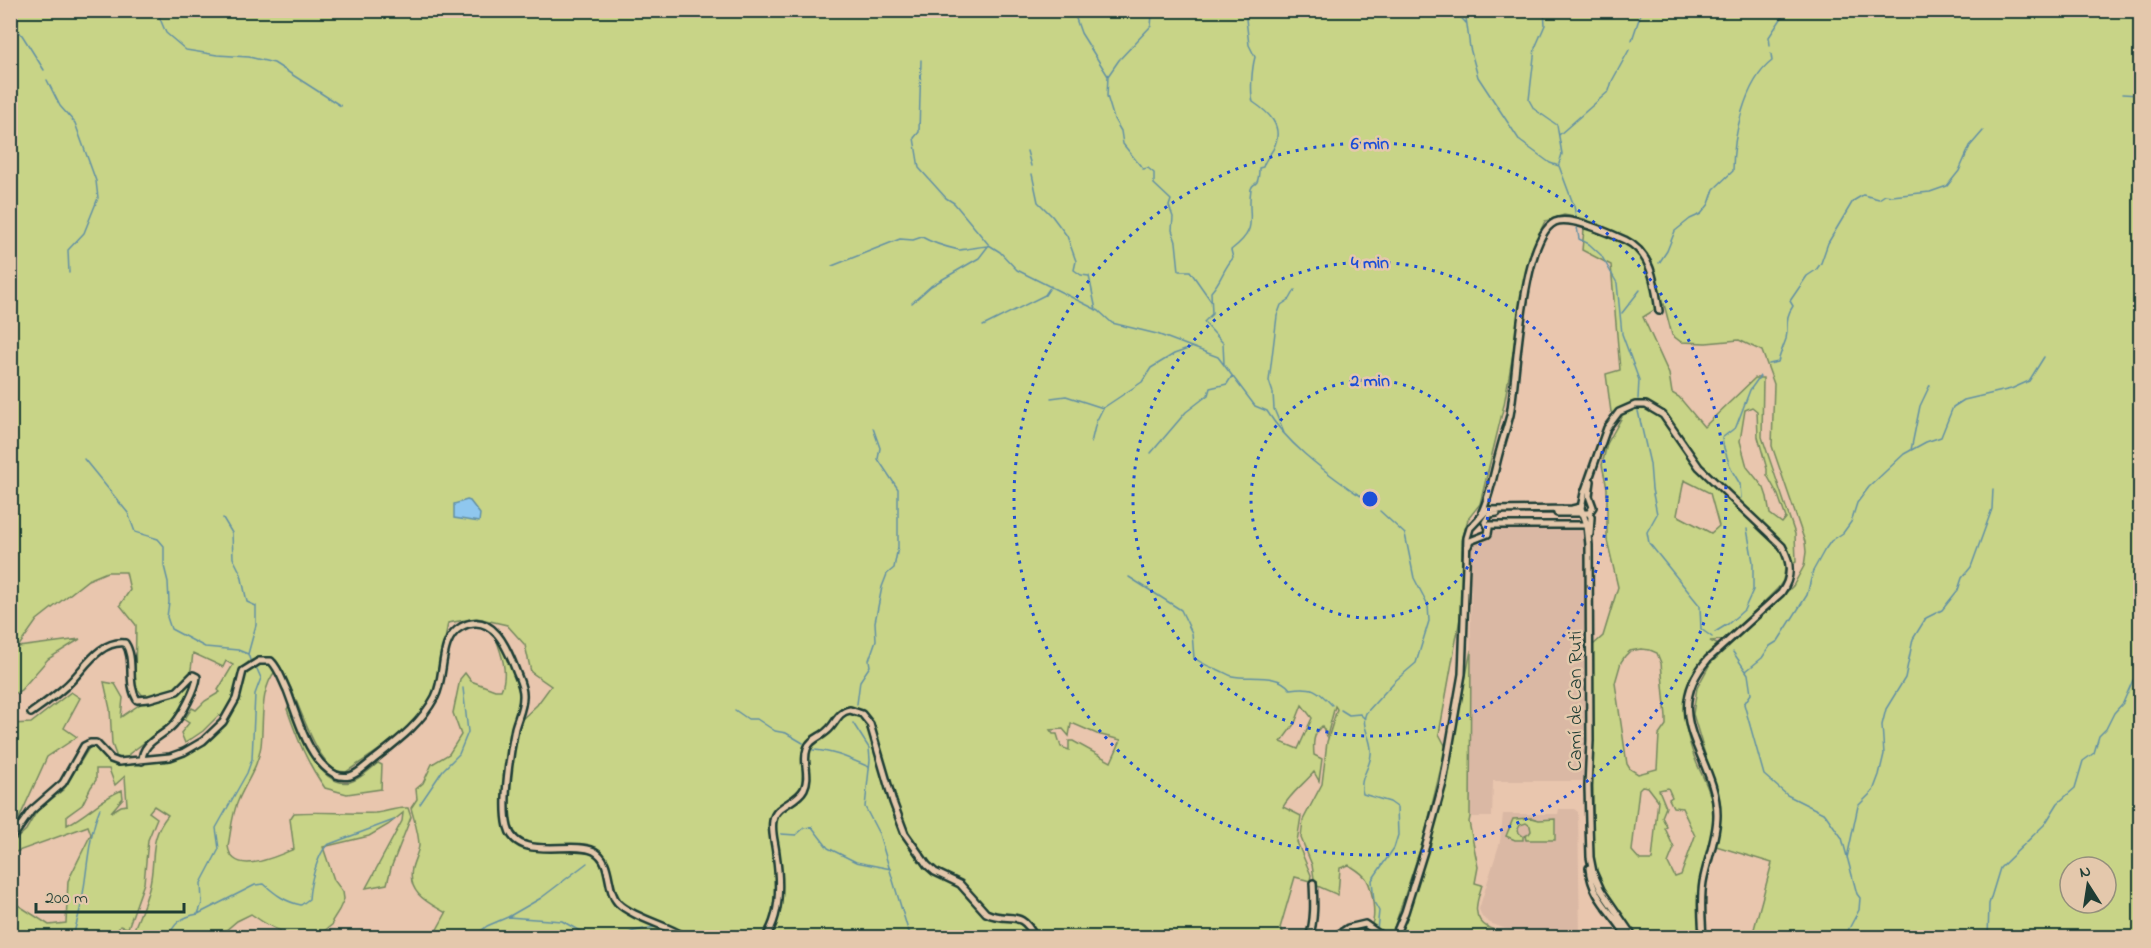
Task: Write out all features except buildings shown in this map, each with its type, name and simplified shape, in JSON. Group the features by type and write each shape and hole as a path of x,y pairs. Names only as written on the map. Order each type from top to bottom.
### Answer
{"street":[{"path":"1395,938 1426,845 1445,773 1462,674 1468,531 1485,509 1509,417 1528,277 1535,249 1545,230 1557,221 1575,222 1603,231 1634,246 1650,267 1659,311"},
{"path":"1582,509 1607,428 1619,412 1635,405 1646,405 1670,422 1699,467 1769,531 1788,557 1790,576 1785,588 1708,659 1698,672 1690,693 1688,709 1690,729 1715,796 1717,812 1717,828 1703,883 1701,910 1703,938"},
{"path":"1487,521 1490,514 1495,513 1593,508 1590,502 1592,471"},
{"path":"1485,509 1582,509 1590,502"},
{"path":"1467,549 1470,541 1488,534 1485,509"},
{"name":"Camí de Can Ruti","path":"1582,509 1587,525 1589,545"},
{"name":"Camí de Can Ruti","path":"1582,509 1591,517 1588,787 1590,882 1598,896 1631,938"},
{"path":"1474,524 1487,521 1587,525"},
{"path":"1474,524 1472,532 1480,538"},
{"path":"10,838 31,811 63,783 80,750 87,744 96,743 107,756 115,761 142,761 175,756 203,741 220,726 231,709 243,670 253,663 266,660 275,665 318,759 336,776 352,775 406,733 424,715 438,690 448,643 453,635 467,625 486,626 494,630 503,640 523,691 522,707 511,752 508,781 507,820 510,832 520,841 541,849 578,848 596,852 604,862 613,894 618,902 687,938"},
{"path":"30,713 67,686 99,652 110,644 125,643 129,649 131,683 136,700 173,693 193,675 196,677 196,685 178,718 147,745 142,761"},
{"path":"765,938 774,923 778,897 773,819 778,810 797,799 804,790 808,776 807,747 828,730 840,714 850,710 862,714 870,724 897,817 920,856 935,872 964,888 986,913 1018,917 1028,925 1035,938"},
{"name":"Camí de Can Ruti","path":"1590,857 1598,896 1613,912 1617,913"},
{"name":"Camí de Can Ruti","path":"1595,878 1631,938"},
{"path":"1309,938 1313,925 1313,883"},
{"path":"1333,938 1348,928 1365,924 1379,936"}],"shaded area":[{"path":"1492,528 1585,528 1587,531 1588,749 1585,781 1493,781 1492,817 1470,817 1471,545 1474,542 1488,539"},
{"path":"1559,809 1574,809 1578,812 1580,937 1527,937 1490,923 1482,917 1479,909 1500,842 1503,814 1558,814"}],"green space":[{"path":"11,11 2140,11 2140,937 1741,937 1757,932 1754,929 1772,863 1716,846 1720,805 1693,714 1697,688 1710,664 1793,586 1804,566 1805,542 1772,446 1774,384 1762,351 1739,340 1706,343 1681,342 1672,335 1664,304 1643,317 1669,374 1672,393 1679,397 1704,427 1755,378 1763,378 1762,437 1795,534 1796,562 1785,569 1783,581 1778,588 1723,640 1710,641 1719,645 1706,658 1689,686 1685,715 1687,730 1691,747 1709,793 1713,820 1713,829 1698,890 1700,937 1635,937 1602,886 1593,851 1593,645 1603,636 1618,587 1607,540 1607,488 1602,465 1607,444 1622,417 1611,412 1606,374 1620,370 1611,265 1582,250 1585,219 1564,215 1545,221 1531,251 1504,405 1480,504 1468,519 1462,540 1461,613 1439,734 1446,747 1424,838 1391,937 1384,937 1371,925 1374,910 1371,889 1361,873 1349,865 1340,868 1338,895 1315,885 1312,865 1301,838 1303,820 1322,784 1327,742 1337,709 1335,706 1327,736 1322,726 1314,739 1314,755 1322,759 1319,781 1314,772 1283,807 1301,816 1297,842 1311,875 1310,881 1295,877 1280,928 1287,937 436,938 434,935 446,913 420,896 413,884 412,868 419,846 411,808 417,799 416,789 423,783 432,764 449,754 461,735 453,713 460,679 465,673 471,681 501,690 504,670 495,636 507,653 515,675 521,720 537,705 551,686 531,672 525,645 507,625 477,618 448,623 437,683 431,698 412,723 399,735 346,772 337,771 319,752 276,660 264,658 249,661 221,717 219,715 203,731 185,743 181,733 189,723 180,717 182,715 186,717 192,708 196,710 220,692 218,690 233,665 226,661 223,667 193,653 190,673 182,684 144,697 135,686 136,625 120,605 130,590 126,572 107,572 88,580 37,620 18,647 80,639 48,659 21,690 11,696","holes":["1752,407 1757,411 1758,437 1767,475 1778,495 1786,518 1782,523 1770,514 1764,488 1747,467 1740,441 1745,410","1684,480 1710,493 1719,526 1711,533 1677,515","1641,649 1657,653 1661,663 1666,717 1666,725 1659,735 1657,769 1638,774 1627,764 1615,683 1621,662 1630,651","1302,705 1312,718 1298,749 1281,742 1295,723","1071,724 1074,724 1097,734 1121,740 1111,762 1073,741 1069,741 1069,750 1061,747 1057,734 1053,734 1050,730 1063,729 1069,736","1642,786 1648,787 1658,800 1652,860 1640,860 1632,851 1639,789","1668,788 1672,797 1669,799 1673,807 1682,808 1695,836 1681,875 1675,877 1668,863 1674,848 1662,817 1666,807 1659,790"]},
{"path":"1471,650 1469,822 1478,867 1475,883 1482,885 1476,909 1483,924 1511,937 1398,938 1441,803"},
{"path":"262,663 270,664 276,670 265,696 261,746 255,768 234,811 228,846 231,856 246,863 256,862 294,849 290,819 294,813 375,813 408,808 411,817 387,884 366,888 402,821 403,813 369,836 323,847 334,880 343,892 344,899 332,921 333,924 323,931 313,935 292,935 271,927 251,914 237,921 218,937 131,937 149,888 157,833 168,815 154,806 149,812 157,818 148,840 144,883 128,928 120,926 114,937 11,937 10,900 49,925 66,923 68,881 91,834 88,826 13,853 11,844 26,830 37,811 64,789 89,748 95,746 112,763 116,755 112,744 110,709 104,682 115,684 123,698 121,717 142,703 179,694 194,679 172,722 129,754 128,762 165,759 196,748 210,739 232,713 248,672","holes":["96,769 109,769 115,785 125,776 127,805 111,812 123,798 122,790 67,825 67,816 82,805 96,780"]},
{"path":"71,692 80,698 64,728 77,737 47,757 17,823 11,830 11,724 31,723"},
{"path":"289,706 311,755 328,776 339,782 354,781 378,763 382,765 381,789 347,794 325,788 299,740 287,709"},
{"path":"1513,819 1555,819 1555,840 1526,840 1525,836 1531,831 1530,826 1526,823 1520,825 1518,829 1523,840 1515,840 1506,836"},
{"path":"1360,926 1372,930 1379,938 1338,938 1353,928"}],"water":[{"path":"467,500 480,514 479,522 454,518 454,504"}],"waterway":[{"path":"63,10 68,12 75,10"},
{"path":"101,10 112,15 121,10"},
{"path":"1073,10 1081,33 1108,76 1107,96 1114,119 1121,131 1123,144 1143,169 1148,168 1154,173 1154,184 1171,200 1169,206 1173,217 1172,230 1176,242 1179,271 1190,271 1211,301"},
{"path":"1108,76 1119,60 1151,26 1152,15 1158,10"},
{"path":"1224,364 1223,343 1204,322 1212,314 1211,292 1233,258 1231,250 1249,229 1251,189 1258,180 1259,168 1263,167 1277,138 1276,125 1273,120 1253,102 1252,80 1255,57 1249,45 1245,10"},
{"path":"1454,10 1466,23"},
{"path":"1465,10 1470,48 1478,77 1520,141 1550,163 1559,166 1576,217"},
{"path":"1544,10 1545,25 1535,48 1529,100 1534,109 1557,125 1562,154 1559,164"},
{"path":"1632,40 1642,10"},
{"path":"1770,45 1769,37 1787,10"},
{"path":"158,14 166,33 186,50 249,57 274,63 341,106"},
{"path":"10,23 22,35 44,70"},
{"path":"1559,135 1609,91 1629,50"},
{"path":"1659,263 1675,231 1690,219 1701,214 1709,204 1714,189 1733,171 1735,143 1747,96 1762,70 1772,61 1771,54"},
{"path":"921,60 919,132 914,138 919,168 946,198 954,203 989,245 1000,252 1017,270 1099,311 1112,323 1157,334 1218,357 1255,406 1267,411 1304,454 1374,504"},
{"path":"47,80 60,106 75,123 96,181 98,198 84,233 68,250 69,273"},
{"path":"2122,94 2140,95"},
{"path":"1769,364 1778,362 1786,339 1788,318 1793,306 1790,301 1807,276 1821,263 1828,243 1853,201 1863,195 1879,199 1885,195 1930,192 1947,186 1959,171 1970,146 1983,131"},
{"path":"1027,151 1031,166"},
{"path":"1032,174 1038,202 1067,236 1076,261 1074,270 1081,275 1089,276 1096,310"},
{"path":"1577,227 1579,239 1589,244 1601,255 1617,283 1622,334 1639,380 1638,399"},
{"path":"832,266 900,239 913,240 922,237 959,250 988,246"},
{"path":"912,303 931,286 979,258 989,245"},
{"path":"983,326 1045,295 1051,286"},
{"path":"1284,433 1274,409 1273,393 1269,381 1277,316 1281,305 1290,299 1295,290"},
{"path":"1622,313 1640,290"},
{"path":"1091,443 1096,422 1103,408 1142,382 1151,368 1174,354 1191,348"},
{"path":"1746,671 1762,658 1770,646 1778,641 1807,595 1813,571 1824,551 1851,522 1857,503 1869,487 1904,454 1941,437 1953,407 1964,400 2011,389 2029,381 2044,357"},
{"path":"1151,453 1186,412 1208,395 1210,388 1227,384 1232,376"},
{"path":"1741,498 1740,484 1731,469 1722,438 1736,427 1750,390 1760,376"},
{"path":"1911,450 1920,406 1930,385"},
{"path":"1051,398 1066,396 1103,408"},
{"path":"1638,411 1650,464 1657,514 1647,532 1649,543 1700,606 1701,629 1712,637"},
{"path":"857,704 860,681 870,666 869,660 876,640 875,622 882,587 887,574 894,568 898,547 898,489 878,459 880,448 873,428"},
{"path":"84,459 128,513 135,532 158,539 164,546 169,602 167,617 171,629 205,647 238,650 248,654"},
{"path":"1847,858 1858,806 1873,791 1879,775 1884,754 1882,725 1886,709 1905,678 1913,639 1926,618 1942,610 1958,590 1962,578 1971,567 1992,509 1993,489"},
{"path":"1377,930 1379,911 1374,902 1372,880 1394,848 1398,835 1397,807 1390,802 1363,794 1362,783 1371,754 1365,718 1366,713 1395,681 1416,663 1429,621 1428,605 1414,578 1405,534 1380,511"},
{"path":"223,518 232,533 233,558 241,574 247,602 256,606 256,625 248,654 250,660"},
{"path":"1715,632 1744,610 1753,590 1753,562 1747,529"},
{"path":"1129,577 1181,610 1192,633 1194,658 1197,660 1232,676 1271,678 1285,684 1290,689 1314,690 1332,705"},
{"path":"1733,652 1748,674 1751,694 1744,704 1764,775 1787,795 1825,814 1842,838 1860,898 1859,910 1844,938"},
{"path":"168,938 179,922 198,914 202,903 201,883 219,849 216,828 247,773 252,759 255,694 261,678 257,669"},
{"path":"1988,938 1989,904 2000,868 2045,824 2058,803 2075,788 2083,761 2094,753 2099,736 2123,703 2133,680 2140,675"},
{"path":"420,804 443,770 459,754 468,732 463,688"},
{"path":"735,710 748,719 757,719 775,731 786,733 803,743"},
{"path":"1341,710 1349,715 1360,714 1364,718"},
{"path":"853,723 869,748 870,760 865,807 879,834 908,930 913,938"},
{"path":"813,750 835,754 869,767"},
{"path":"73,938 88,856 100,808"},
{"path":"198,914 255,885 264,884 281,898 301,905 309,899 315,870 327,845 394,820"},
{"path":"781,834 796,835 804,828 812,827 828,848 856,862 891,869"},
{"path":"508,917 541,898 587,863"},
{"path":"472,938 487,926 508,917 562,921 592,938"},
{"path":"618,938 634,931 655,927"}]}
